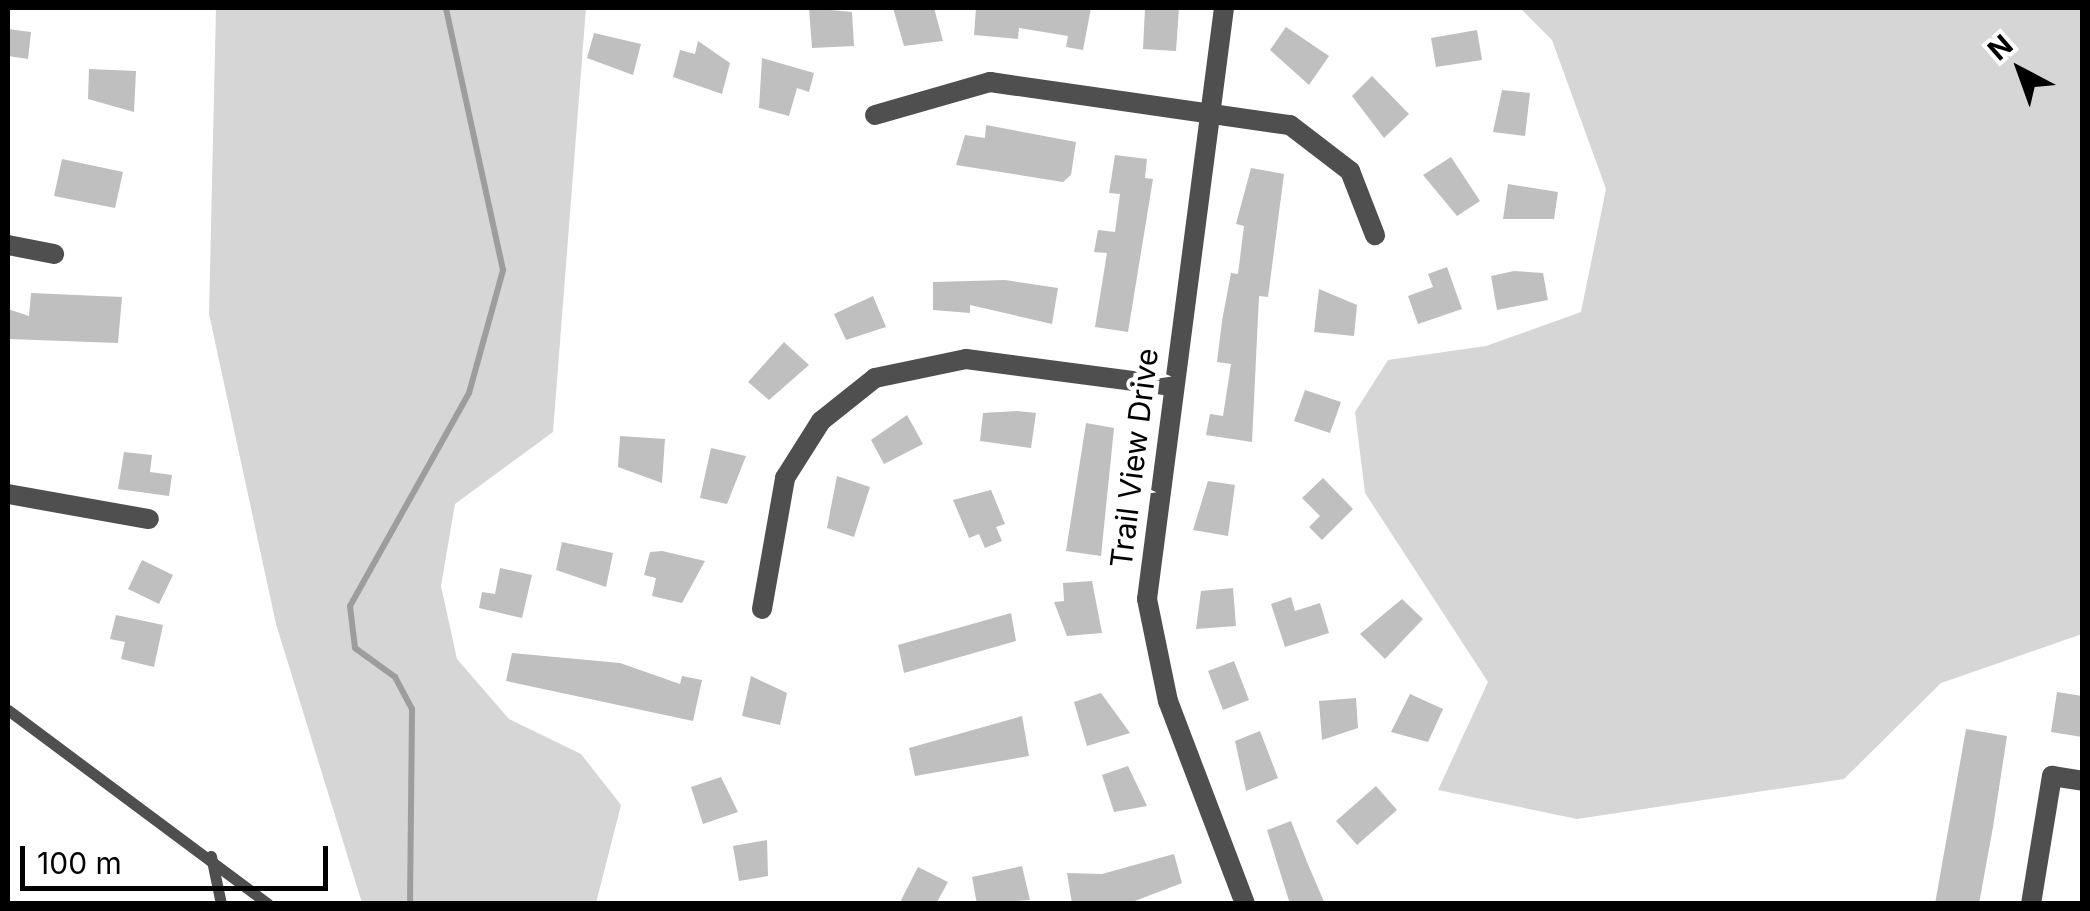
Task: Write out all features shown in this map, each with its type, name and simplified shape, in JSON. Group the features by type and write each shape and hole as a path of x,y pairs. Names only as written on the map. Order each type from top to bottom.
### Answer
{"street":[{"name":"Trail View Drive","path":"1224,8 1215,114 1148,555 1154,655 1245,904"},
{"path":"875,115 990,82 1215,114 1319,140 1361,188 1375,234"},
{"path":"8,245 54,254"},
{"path":"762,609 785,478 820,422 876,378 966,359 1172,386"},
{"path":"8,494 149,519"},
{"path":"2030,904 2052,776 2082,781"}],"lane":[{"path":"8,710 211,856 268,904"},
{"path":"211,856 222,904"}],"shaded area":[{"path":"216,8 586,8 553,432 455,504 441,586 457,659 509,719 581,754 621,805 596,903 362,903 276,624 209,314"},
{"path":"1520,8 2082,8 2082,634 1941,683 1844,779 1577,819 1438,790 1488,682 1365,493 1355,412 1388,360 1486,346 1581,312 1606,189 1552,40"}],"building":[{"path":"809,8 852,12 854,46 812,48"},
{"path":"893,8 934,8 943,41 904,46"},
{"path":"976,8 1091,8 1083,50 1066,47 1068,36 1019,28 1018,39 974,35"},
{"path":"1145,8 1179,8 1176,51 1143,49"},
{"path":"1286,27 1329,56 1309,85 1270,50"},
{"path":"8,29 31,32 28,59 8,56"},
{"path":"1477,30 1482,60 1436,67 1431,38"},
{"path":"594,33 641,44 633,75 587,58"},
{"path":"698,41 730,63 722,94 673,77 680,50 695,54"},
{"path":"762,58 814,73 809,92 797,88 789,116 759,108"},
{"path":"89,69 136,71 134,112 88,99"},
{"path":"1372,76 1409,114 1384,138 1352,96"},
{"path":"1502,90 1530,93 1525,136 1493,132"},
{"path":"986,125 1076,142 1071,175 1063,182 956,165 965,135 985,138"},
{"path":"1115,155 1147,159 1145,178 1153,179 1128,332 1095,327 1107,253 1094,252 1098,230 1115,232 1120,194 1109,193"},
{"path":"1451,157 1480,201 1457,216 1423,175"},
{"path":"62,159 123,172 115,208 54,196"},
{"path":"1251,168 1284,174 1268,297 1259,296 1252,442 1206,435 1210,414 1223,416 1231,364 1217,362 1231,273 1238,274 1244,226 1236,224"},
{"path":"1508,184 1558,192 1554,219 1503,219"},
{"path":"1447,267 1462,309 1418,324 1408,296 1433,287 1428,274"},
{"path":"1514,271 1543,273 1548,300 1497,310 1491,276"},
{"path":"1005,280 1058,288 1052,324 970,305 970,313 933,310 933,282"},
{"path":"1319,289 1357,305 1354,336 1314,332"},
{"path":"31,293 122,297 118,343 8,339 8,309 29,316"},
{"path":"873,296 886,327 846,340 834,314"},
{"path":"784,342 809,365 769,400 748,382"},
{"path":"1305,390 1341,402 1330,433 1294,421"},
{"path":"983,413 1036,413 1031,448 980,441"},
{"path":"907,415 923,444 884,464 871,440"},
{"path":"1086,423 1114,428 1101,556 1066,551"},
{"path":"620,436 665,439 662,483 618,467"},
{"path":"711,448 746,456 727,504 700,498"},
{"path":"124,452 152,455 150,472 172,475 169,496 118,489"},
{"path":"837,476 870,487 854,537 827,528"},
{"path":"1323,478 1353,509 1322,540 1309,527 1320,516 1302,498"},
{"path":"1208,481 1235,485 1228,536 1193,530"},
{"path":"991,490 1005,524 996,527 1002,541 985,548 979,534 969,538 953,500"},
{"path":"562,542 613,553 606,587 556,570"},
{"path":"650,552 705,561 682,603 652,596 656,578 644,575"},
{"path":"142,560 173,575 159,604 128,589"},
{"path":"500,568 532,575 522,618 479,608 482,592 495,594"},
{"path":"1092,581 1102,633 1067,636 1054,602 1064,601 1063,583"},
{"path":"1233,588 1236,626 1196,629 1201,591"},
{"path":"1291,597 1295,611 1320,603 1329,633 1285,647 1271,604"},
{"path":"1402,599 1423,619 1385,659 1360,634"},
{"path":"1011,613 1016,641 904,673 898,645"},
{"path":"116,615 163,625 154,667 121,659 125,642 110,639"},
{"path":"512,653 620,663 680,684 682,676 702,680 693,721 506,681"},
{"path":"1234,661 1249,700 1223,710 1208,671"},
{"path":"751,676 787,693 780,725 742,716"},
{"path":"2057,692 2082,696 2082,737 2051,732"},
{"path":"1101,693 1130,733 1087,746 1074,702"},
{"path":"1410,694 1443,709 1428,742 1391,732"},
{"path":"1356,698 1358,728 1322,740 1319,701"},
{"path":"1022,716 1029,756 915,776 909,748"},
{"path":"1966,729 2007,736 1993,827 1979,904 1935,904"},
{"path":"1260,731 1278,778 1246,791 1235,741"},
{"path":"1128,766 1147,806 1114,812 1102,775"},
{"path":"721,777 738,812 703,824 691,787"},
{"path":"1376,786 1397,810 1357,845 1336,821"},
{"path":"1291,821 1325,904 1290,904 1267,830"},
{"path":"767,840 768,876 739,881 733,846"},
{"path":"1174,854 1182,883 1127,904 1072,904 1067,873 1102,874"},
{"path":"1022,866 1030,900 977,904 972,877"},
{"path":"918,867 948,882 936,904 899,904"}],"waterway":[{"path":"410,904 412,709 395,677 355,648 350,606 469,393 503,270 446,8"}]}
